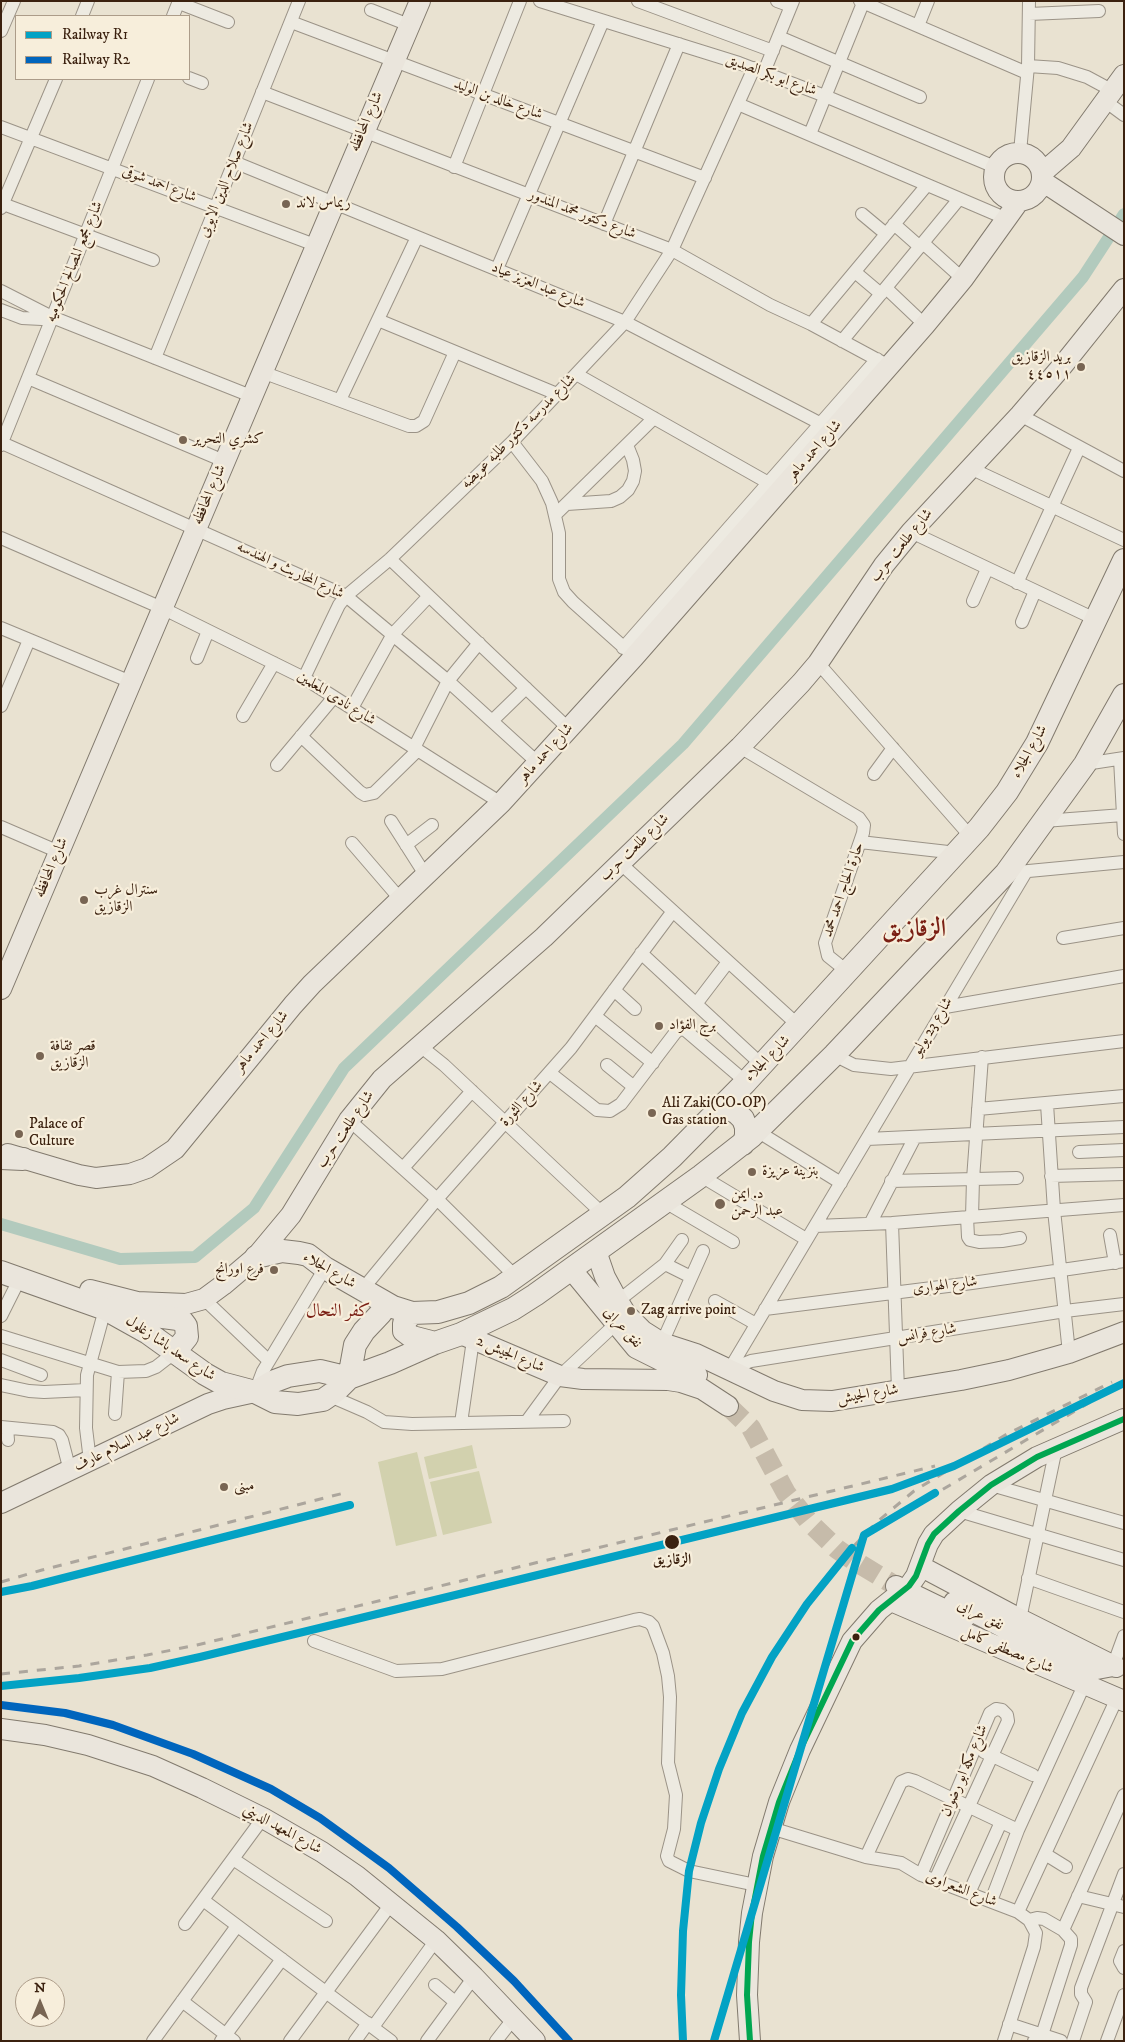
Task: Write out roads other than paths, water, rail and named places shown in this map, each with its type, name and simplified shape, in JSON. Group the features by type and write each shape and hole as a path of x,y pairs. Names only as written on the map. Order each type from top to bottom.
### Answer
{"highway":[{"name":"شارع الجلاء","path":"256,1257 273,1252 290,1251 308,1255 325,1268 384,1302 412,1313 428,1313 449,1309 485,1295 517,1278 604,1215 650,1177 734,1095 964,845 1007,792 1023,768 1050,716 1124,560"},
{"path":"330,1396 349,1378 390,1363 435,1343 467,1337 513,1309 665,1202 750,1138 1016,873 1044,821 1085,764 1122,701"},
{"path":"734,1095 750,1113 766,1117 774,1116"},
{"path":"734,1095 729,1109 743,1119 746,1127 746,1136 750,1138"},
{"path":"1,1261 90,1290 135,1311 178,1319 186,1326 187,1337 174,1353"},
{"name":"شارع سعد باشا زغلول","path":"10,1275 104,1309 134,1324 174,1353 221,1383 255,1392 275,1402 298,1404 323,1400 330,1396"},
{"path":"349,1378 355,1345 364,1331 380,1313 384,1302"},
{"path":"412,1313 404,1323 404,1331 412,1337 435,1343"},
{"path":"255,1392 272,1382 288,1376 320,1372 349,1378"}],"main road":[{"name":"شارع المحافظه","path":"1,989 363,131 420,1"},
{"path":"1114,89 1071,148 1042,177 1034,195 1019,201 1011,200 998,191 994,183 996,167 1006,156 1020,152 1028,154 1040,166 1042,177 1124,235"},
{"name":"شارع احمد ماهر","path":"1,1151 12,1158 96,1178 130,1174 162,1159 175,1149 293,1005 502,803 569,729 629,652 774,486 883,363 925,325 963,279 1019,201"},
{"name":"شارع طلعت حرب","path":"90,1290 137,1302 186,1304 204,1299 256,1257 290,1216 350,1120 382,1079 544,937 740,747 818,664 884,565 911,532 1064,365 1124,289"},
{"path":"596,1251 620,1313"},
{"name":"نفق عرابى","path":"560,1376 583,1379 668,1380 702,1389 733,1402 724,1388 710,1380 664,1362 636,1348 620,1313 571,1269"},
{"name":"شارع الجيش","path":"620,1313 642,1331 662,1343 733,1365 791,1397 812,1401 832,1401 961,1380 1009,1370 1069,1353 1124,1332"},
{"name":"شارع الجيش 2","path":"467,1337 560,1376"},
{"name":"شارع عبد السلام عارف","path":"1,1503 208,1404 255,1392"},
{"path":"750,2041 747,1995 749,1951 756,1884 771,1828 800,1750 846,1652 865,1624 905,1583 934,1534 958,1511 991,1485 1037,1457 1124,1418"},
{"name":"نفق عرابى","path":"905,1583 1077,1665 1097,1669 1118,1669"},
{"name":"نفق عرابى","path":"905,1583 1080,1674 1120,1699"},
{"name":"شارع مصطفى كامل","path":"905,1583 1020,1620 1118,1669"},
{"name":"شارع مصطفى كامل","path":"905,1583 1085,1683 1120,1699"},
{"name":"شارع المعهد الديني","path":"1,1729 45,1735 80,1743 153,1766 263,1818 322,1852 356,1876 436,1940 535,2041"}],"street":[{"path":"3,25 14,1"},
{"path":"82,15 88,1"},
{"name":"شارع صلاح الدين الايوبى","path":"155,358 299,1"},
{"path":"454,166 520,1"},
{"name":"شارع ابو بكر الصديق","path":"540,1 759,70 996,167"},
{"path":"638,1 773,51"},
{"path":"777,1 792,4"},
{"path":"918,26 928,1"},
{"path":"173,15 179,2 228,22"},
{"path":"810,134 862,2 878,5 918,26 1027,70 1058,68 1087,77 1114,89 1124,115"},
{"name":"شارع مدرسه دكتور طلبه عويضه","path":"304,678 339,605 346,596 390,558 512,442 625,322 672,250 738,104 773,51 792,4"},
{"path":"1020,152 1027,70 1029,8 1099,12"},
{"path":"371,10 409,25"},
{"path":"497,269 603,21"},
{"name":"شارع خالد بن الوليد","path":"290,22 705,178"},
{"path":"779,37 920,98"},
{"path":"604,224 679,44"},
{"path":"190,78 202,83"},
{"path":"56,80 2,206 153,260"},
{"name":"شارع مجمع المصالح الحكوميه","path":"2,444 148,80"},
{"name":"شارع دكتور محمد المندور","path":"262,92 672,250 770,305 811,324 883,363"},
{"path":"738,104 1007,219"},
{"name":"شارع احمد شوقى","path":"1,127 113,167 315,245"},
{"name":"شارع عبد العزيز عياد","path":"234,162 625,322 827,426"},
{"path":"811,324 927,185"},
{"path":"842,341 959,199"},
{"path":"862,214 921,245 963,279"},
{"path":"340,400 417,237"},
{"path":"855,272 883,291 925,325"},
{"path":"1,291 52,317 251,396"},
{"path":"1,310 22,318 52,317"},
{"path":"378,320 557,394"},
{"path":"262,372 409,426 419,425 424,421 454,352"},
{"path":"576,374 774,486"},
{"path":"28,378 224,461"},
{"path":"1020,415 1124,471"},
{"path":"556,514 654,418"},
{"path":"512,442 542,481 556,514 560,533 560,579 564,592 629,652"},
{"name":"شارع المحاريث و الهندسه","path":"2,444 196,528 346,596 448,681 538,763"},
{"path":"567,504 611,501 620,497 628,490 633,481 635,470 634,460 627,444"},
{"path":"1018,583 1079,448"},
{"path":"970,468 1124,540"},
{"path":"911,532 1096,618"},
{"name":"شارع نادى المعلمين","path":"1,538 162,608 304,678 502,803"},
{"path":"390,558 569,729"},
{"path":"972,601 988,569"},
{"path":"1022,622 1035,591"},
{"path":"352,708 393,634 429,596"},
{"path":"1,628 131,682"},
{"path":"197,658 208,631"},
{"path":"1,706 29,640"},
{"path":"301,736 360,792 365,795 374,793 416,749 448,681 479,643"},
{"path":"243,716 274,663"},
{"path":"818,664 893,748 964,845"},
{"path":"492,721 526,688"},
{"path":"277,765 334,697"},
{"name":"حارة الحاج احمد محمد","path":"740,747 859,818 864,825 860,842 825,943 828,956 848,972"},
{"path":"874,774 893,748"},
{"path":"1085,764 1122,759 1124,834"},
{"path":"1044,821 1123,815"},
{"path":"391,821 426,876"},
{"path":"406,845 432,825"},
{"path":"1,827 59,852"},
{"path":"860,842 964,845"},
{"path":"352,843 401,900"},
{"path":"1016,873 1124,862"},
{"path":"620,863 799,1026"},
{"name":"شارع 23 يوليو","path":"733,1365 945,1006 1016,873"},
{"name":"شارع الثورة","path":"362,1290 437,1199 550,1073 673,911"},
{"path":"1063,938 1124,928"},
{"path":"641,953 762,1065"},
{"path":"696,1004 728,962"},
{"path":"945,1006 1124,976"},
{"path":"614,990 635,1009"},
{"path":"595,1016 652,1064"},
{"path":"550,1073 597,1110 603,1112 616,1108 675,1033 684,1029 734,1095"},
{"path":"834,1055 854,1065 872,1069 891,1069 1124,1041"},
{"path":"419,1045 444,1065 604,1215"},
{"path":"982,1057 968,1237 970,1240 979,1242 1020,1238"},
{"path":"607,1065 634,1087"},
{"path":"403,1168 472,1091"},
{"path":"978,1109 1124,1096"},
{"path":"1046,1104 1054,1210 1062,1270 1069,1353"},
{"path":"350,1120 437,1199 517,1278"},
{"path":"867,1139 1124,1127"},
{"path":"870,1224 915,1137"},
{"path":"750,1138 841,1183"},
{"path":"1079,1152 1124,1150"},
{"path":"1051,1176 1124,1174"},
{"path":"701,1176 806,1239"},
{"path":"891,1181 1017,1178"},
{"path":"665,1202 733,1242"},
{"path":"815,1226 892,1223 1124,1205"},
{"path":"892,1223 898,1390"},
{"path":"1110,1235 1119,1262"},
{"name":"شارع الجيش 2","path":"560,1376 665,1264 682,1240"},
{"path":"662,1343 703,1251"},
{"name":"شارع الهوارى","path":"765,1309 1119,1262"},
{"path":"665,1264 692,1277"},
{"path":"255,1392 263,1370 325,1268"},
{"path":"1,1316 10,1275"},
{"path":"204,1299 269,1361"},
{"path":"715,1301 756,1324"},
{"name":"شارع فرانس","path":"733,1365 1065,1311 1124,1304"},
{"path":"90,1461 86,1428 86,1390 89,1363 104,1309"},
{"path":"1,1336 118,1372 146,1371 156,1367 174,1353"},
{"path":"461,1422 467,1337"},
{"path":"1,1360 41,1375"},
{"path":"733,1365 751,1361"},
{"path":"115,1414 118,1372"},
{"path":"527,1421 560,1376"},
{"path":"1,1385 28,1391 44,1392 86,1390"},
{"path":"330,1396 367,1412 384,1422 412,1424 564,1421"},
{"path":"5,1432 53,1432 59,1435 70,1471"},
{"path":"1020,1620 1056,1448"},
{"path":"991,1485 1124,1523"},
{"path":"958,1511 1124,1560"},
{"path":"1028,1578 1124,1612"},
{"path":"314,1641 396,1671 442,1669 634,1620 649,1622 653,1626 663,1653 670,1696 668,1764 676,1795 674,1829 667,1856 669,1861 689,1871 756,1884"},
{"path":"1118,1669 1124,1636"},
{"path":"991,1901 1018,1830 1085,1683"},
{"path":"1018,1912 1120,1699"},
{"name":"شارع مكه ابو رضوان","path":"921,1875 990,1713 996,1709 1002,1710 1007,1714 1008,1721 935,1880"},
{"path":"975,1748 1033,1775"},
{"path":"866,1857 901,1782 908,1779 1018,1830"},
{"path":"1063,1930 1124,1795"},
{"path":"185,1924 263,1818"},
{"path":"969,1893 1001,1822"},
{"name":"شارع الشعراوى","path":"771,1828 866,1857 901,1863 921,1875 1018,1912 1030,1920"},
{"path":"1045,1854 1066,1867"},
{"path":"233,1859 326,1921"},
{"path":"1073,2041 1086,2002 1081,1994 1081,1988 1118,1905 1124,1874"},
{"path":"1078,1896 1118,1905"},
{"path":"203,1900 391,2041"},
{"path":"290,2041 391,1904"},
{"path":"1004,2041 1034,1947 1036,1933 1030,1920 1037,1918 1044,1919 1063,1930 1068,1934 1071,1945 1038,2038"},
{"path":"153,2041 237,1926"},
{"path":"355,2041 371,2025 436,1940"},
{"path":"1124,1952 1120,1961 1124,1968"},
{"path":"182,2001 227,2039 282,1959"},
{"path":"429,2040 474,1977"},
{"path":"435,1985 455,2002"},
{"path":"1107,2041 1124,1995"},
{"path":"496,2041 514,2018"},
{"path":"1010,2024 1038,2038 1061,2041"}],"waterway":[{"path":"1,1224 120,1259 195,1257 254,1208 344,1068 683,744 1083,277 1124,214"}],"tunnel":[{"path":"728,1406 751,1428 786,1493 810,1523 837,1549 896,1586"}],"railway":[{"path":"683,2041 681,1995 683,1931 689,1871 701,1823 719,1769 742,1713 772,1657 807,1604 846,1554 878,1521 914,1491 1007,1434 1112,1382"},
{"path":"881,1526 1124,1382"},
{"path":"1,1674 79,1666 197,1645 935,1466"},
{"path":"1,1582 348,1492"},
{"path":"1,1592 32,1586 350,1505"},
{"path":"714,2041 863,1539"}],"rail line":[{"name":"R1","path":"1,1686 150,1668 200,1657 892,1489 954,1466 1124,1383"},
{"name":"R1","path":"714,2041 864,1535 935,1493"},
{"name":"R1","path":"1,1592 32,1586 350,1505"},
{"name":"R1","path":"683,2041 681,1995 683,1931 689,1871 701,1823 719,1769 742,1713 772,1657 807,1604 852,1548"},
{"name":"R2","path":"1,1705 65,1713 113,1725 193,1754 271,1789 320,1818 389,1868 457,1927 514,1981 569,2041"}],"place":[{"name":"ريماس لاند","path":"286,204"},
{"name":"بريد الزقازيق ٤٤٥١١","path":"1081,367"},
{"name":"كشري التحرير","path":"183,440"},
{"name":"سنترال غرب الزقازيق","path":"84,900"},
{"name":"برج الفؤاد","path":"659,1026"},
{"name":"قصر ثقافة الزقازيق","path":"40,1056"},
{"name":"Ali Zaki(CO-OP) Gas station","path":"652,1113"},
{"name":"Palace of Culture","path":"19,1134"},
{"name":"بنزينة عزيزة","path":"752,1172"},
{"name":"د. ايمن عبد الرحمن","path":"720,1204"},
{"name":"فرع اورانج","path":"274,1270"},
{"name":"Zag arrive point","path":"631,1311"},
{"name":"مبنى","path":"224,1487"},
{"name":"الزقازيق","path":"672,1542"}],"district":[{"name":"الزقازيق","path":"914,931"},
{"name":"كفر النحال","path":"338,1312"}]}
